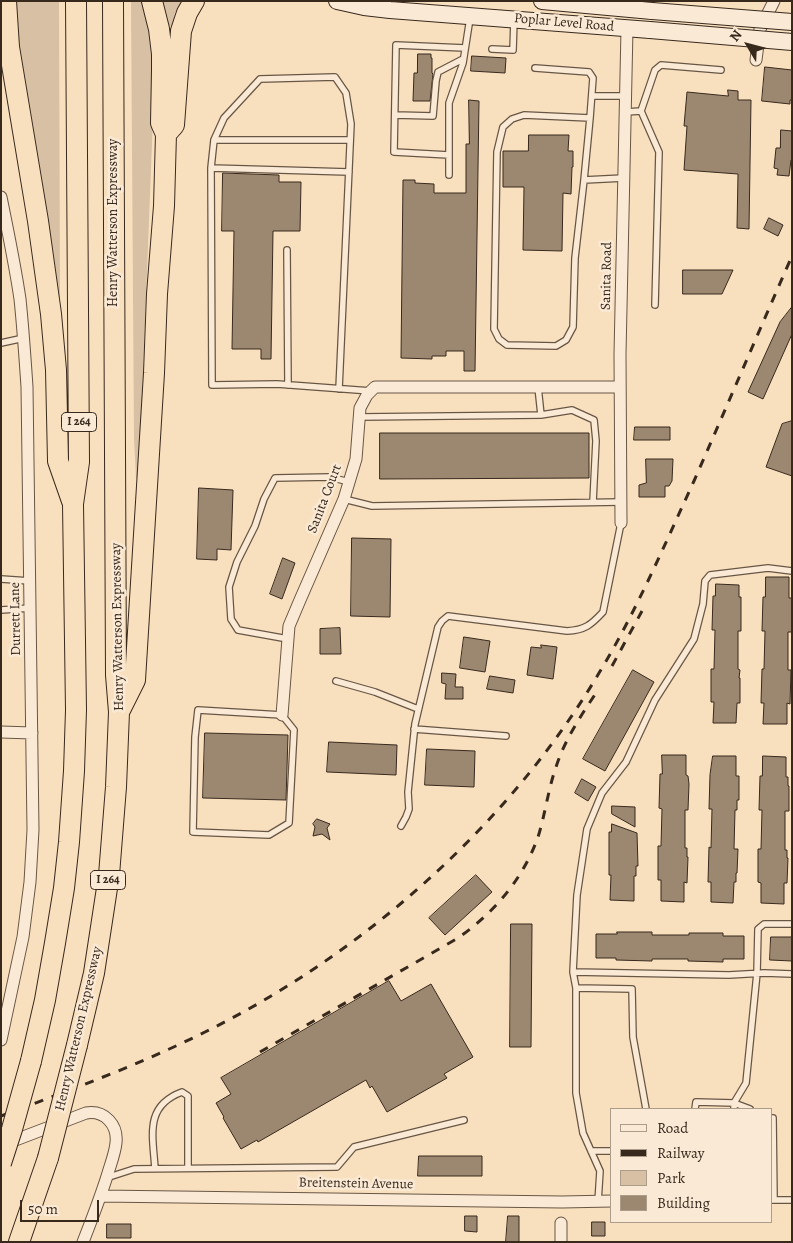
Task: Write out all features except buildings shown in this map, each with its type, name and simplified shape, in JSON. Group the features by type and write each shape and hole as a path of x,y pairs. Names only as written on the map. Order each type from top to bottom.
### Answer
{"highway":[{"path":"6,1 5,44 38,221 51,314 56,370 58,461 73,504"},
{"name":"I 264","path":"1,1163 31,1061 56,943 69,842 74,771 76,710 73,504 79,462 76,1"},
{"name":"Henry Watterson Expressway","path":"19,1242 48,1158 94,973 109,875 116,787 120,712 116,665 113,1"},
{"path":"120,712 135,680 154,373 157,294 164,206 166,134 161,123 162,54 159,29 152,1"},
{"path":"166,134 174,124 181,30 194,1"}],"main road":[{"name":"Poplar Level Road","path":"338,1 364,7 416,12 792,42"},
{"name":"Poplar Level Road","path":"551,2 628,5 652,11 792,22"},
{"path":"627,29 628,5"}],"street":[{"path":"756,60 760,29 774,1"},
{"name":"Sanita Road","path":"621,523 620,387 627,29"},
{"name":"Durrett Lane","path":"1,197 20,298 27,387 33,830 30,882 23,937 1,1040"},
{"path":"371,391 375,387 620,387"},
{"name":"Sanita Court","path":"282,715 289,626 344,499 356,459 360,408 371,391"},
{"path":"1,732 32,732"},
{"path":"1,1146 91,1112 104,1115 112,1124 116,1136 113,1156 101,1196 83,1242"},
{"name":"Breitenstein Avenue","path":"101,1196 610,1201"},
{"path":"561,1222 561,1242"}],"lane":[{"path":"449,175 449,104 463,59 470,16"},
{"path":"492,49 513,50 514,19"},
{"path":"449,155 394,152 396,45 465,48"},
{"path":"395,115 433,116 438,72 463,59"},
{"path":"655,305 659,152 641,111 654,70 661,65 721,70"},
{"path":"535,68 589,72 593,78 592,96 590,118 584,180 575,258 573,327 566,340 556,346 507,345 499,339 494,329 497,152 503,127 512,119 524,115 590,118"},
{"path":"339,388 351,124 346,93 336,78 260,79 224,118 214,140 211,168 212,385 288,385 371,391"},
{"path":"592,96 626,96"},
{"path":"626,112 641,111"},
{"path":"214,140 350,140"},
{"path":"211,168 349,172"},
{"path":"584,180 624,178"},
{"path":"287,250 288,385"},
{"path":"1,343 24,338"},
{"path":"538,387 541,415"},
{"path":"360,417 541,415 572,410 594,420 596,441 593,502"},
{"path":"288,638 238,630 231,619 229,587 237,562 255,526 264,499 275,478 330,477 349,482"},
{"path":"344,499 372,506 621,502"},
{"path":"400,826 409,809 408,792 414,729 438,627 448,616 567,631 586,627 603,612 621,523"},
{"path":"598,1202 600,1170 583,1133 576,1093 576,988 572,972 577,895 587,829 602,793 626,762 655,700 694,639 703,604 705,581 710,575 768,568 792,571"},
{"path":"1,579 30,581"},
{"path":"1,610 30,608"},
{"path":"336,681 375,692 418,709"},
{"path":"198,710 282,715 294,730 289,823 269,835 193,832 195,737 198,710"},
{"path":"414,729 506,736"},
{"path":"696,1108 696,1102 734,1106 746,1083 757,973 758,929 764,924 792,924"},
{"path":"572,972 792,974"},
{"path":"576,988 632,988 633,1037 646,1108"},
{"path":"155,1169 153,1122 159,1108 172,1096 182,1092 188,1096 188,1168"},
{"path":"708,1108 709,1102"},
{"path":"106,1178 134,1169 337,1167 354,1147 464,1120"},
{"path":"591,1151 610,1151"},
{"path":"773,1200 792,1200"}],"green space":[{"path":"14,1 59,1 60,297 58,297 26,99"},
{"path":"131,1 144,1 152,37 153,118 139,477 136,478 134,438"},
{"path":"162,1 182,1 175,13 173,24 169,27 168,25"}],"railway":[{"path":"1,1116 104,1077 155,1055 205,1032 264,1000 321,964 375,924 427,880 476,833 522,782 563,729 612,650 649,579 694,481 792,256"},
{"path":"612,666 642,611"},
{"path":"260,1052 458,938 484,918 516,881 532,852 538,837 556,767 564,747 574,727 598,690"}]}
